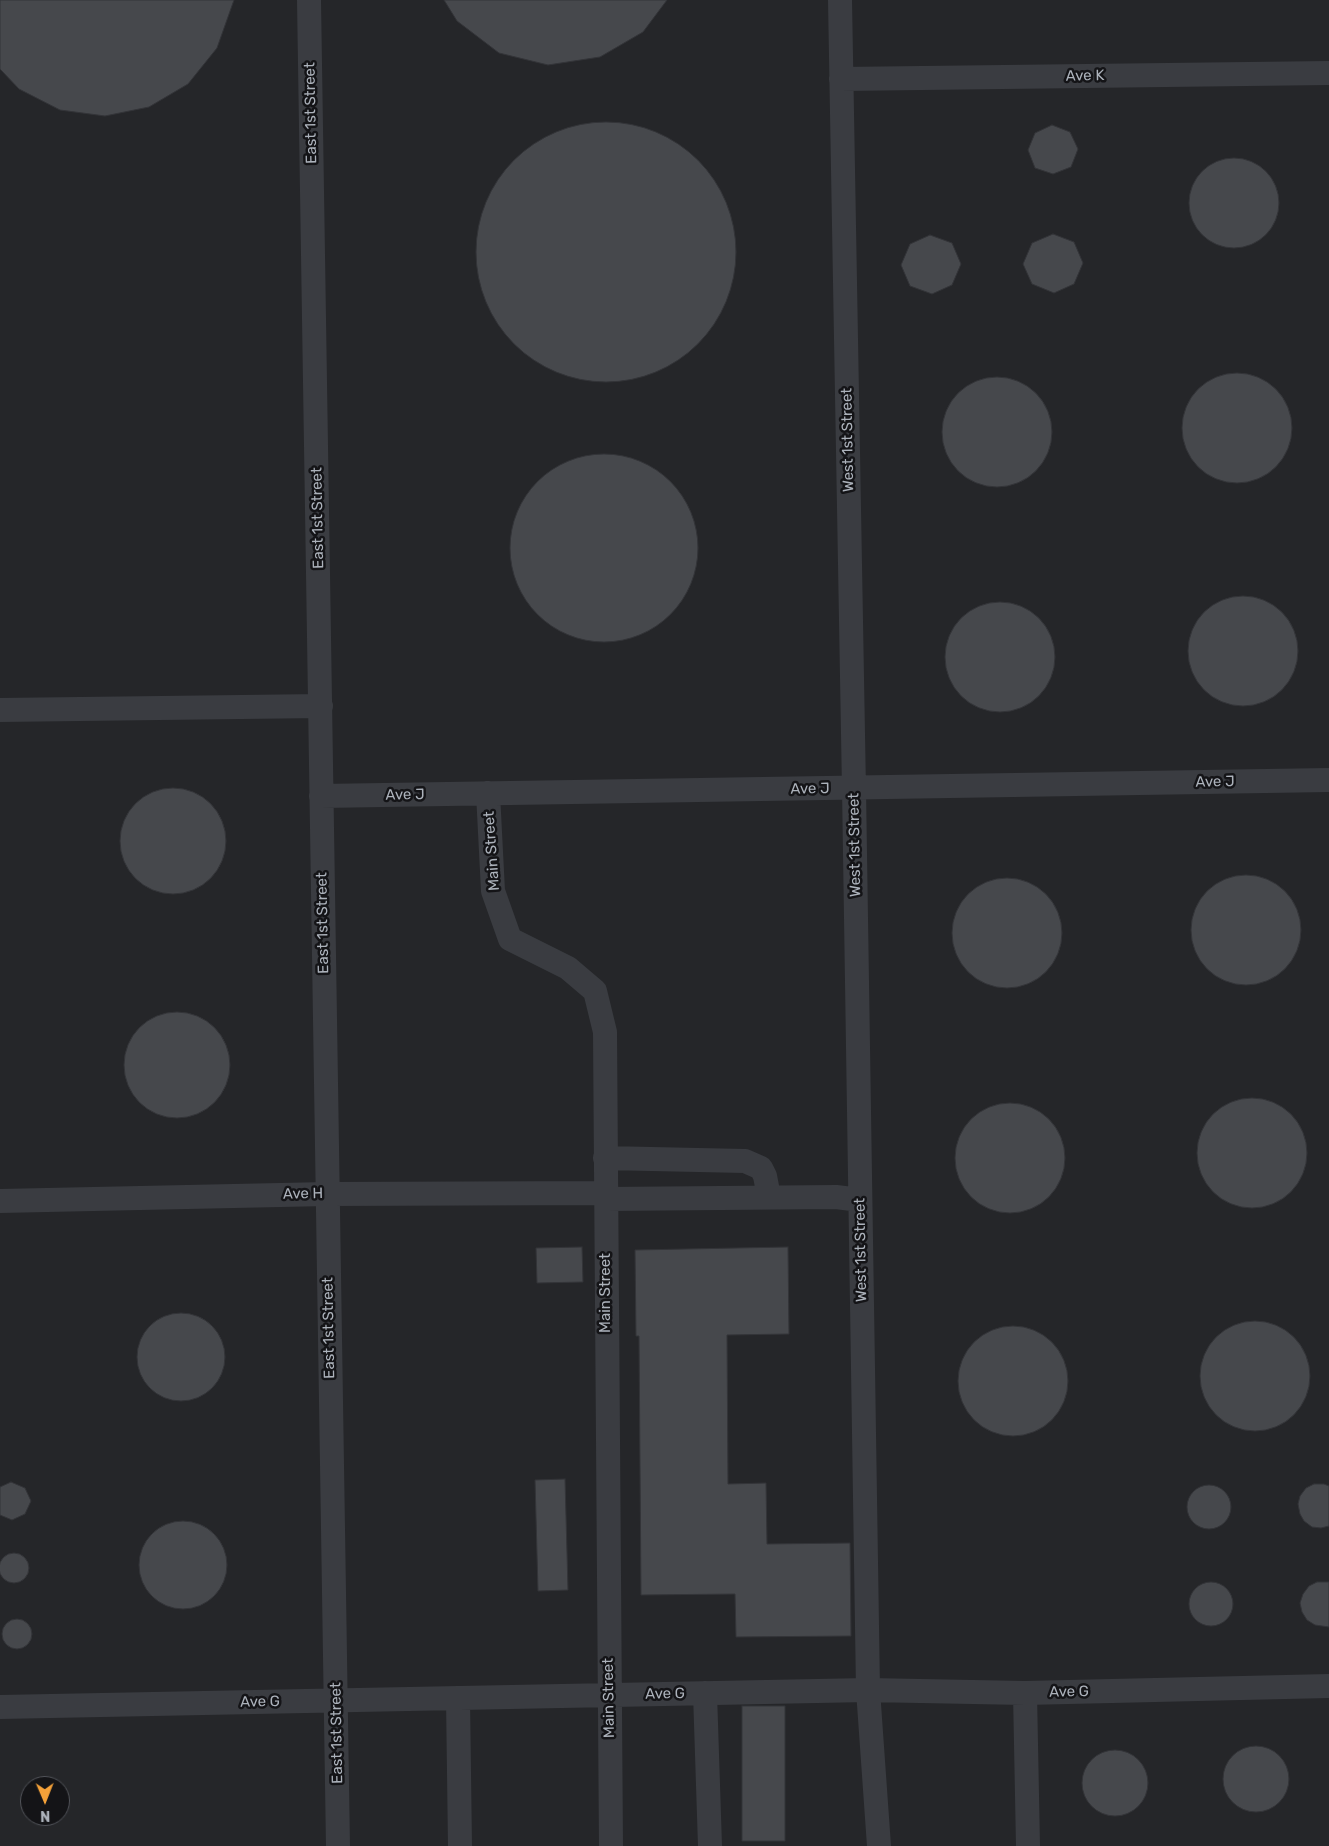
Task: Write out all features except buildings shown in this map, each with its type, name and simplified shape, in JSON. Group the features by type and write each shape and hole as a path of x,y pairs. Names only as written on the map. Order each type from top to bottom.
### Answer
{"street":[{"name":"East 1st Street","path":"308,0 321,706 338,1846"},
{"name":"West 1st Street","path":"840,0 868,1690 879,1846"},
{"name":"Ave K","path":"841,79 1329,74"},
{"path":"0,710 321,706"},
{"name":"Ave J","path":"321,796 1329,780"},
{"name":"Main Street","path":"488,793 493,891 510,939 568,968 595,991 605,1032 611,1846"},
{"path":"605,1158 745,1161 761,1168 765,1176 769,1197"},
{"name":"Ave H","path":"0,1201 327,1194 836,1197 860,1200"},
{"name":"Ave G","path":"0,1707 868,1690 1025,1693 1329,1686"},
{"path":"705,1693 710,1846"},
{"path":"1025,1693 1028,1846"},
{"path":"458,1698 460,1846"}],"shaded area":[{"path":"0,0 1329,0 1329,1846 0,1846"}]}
